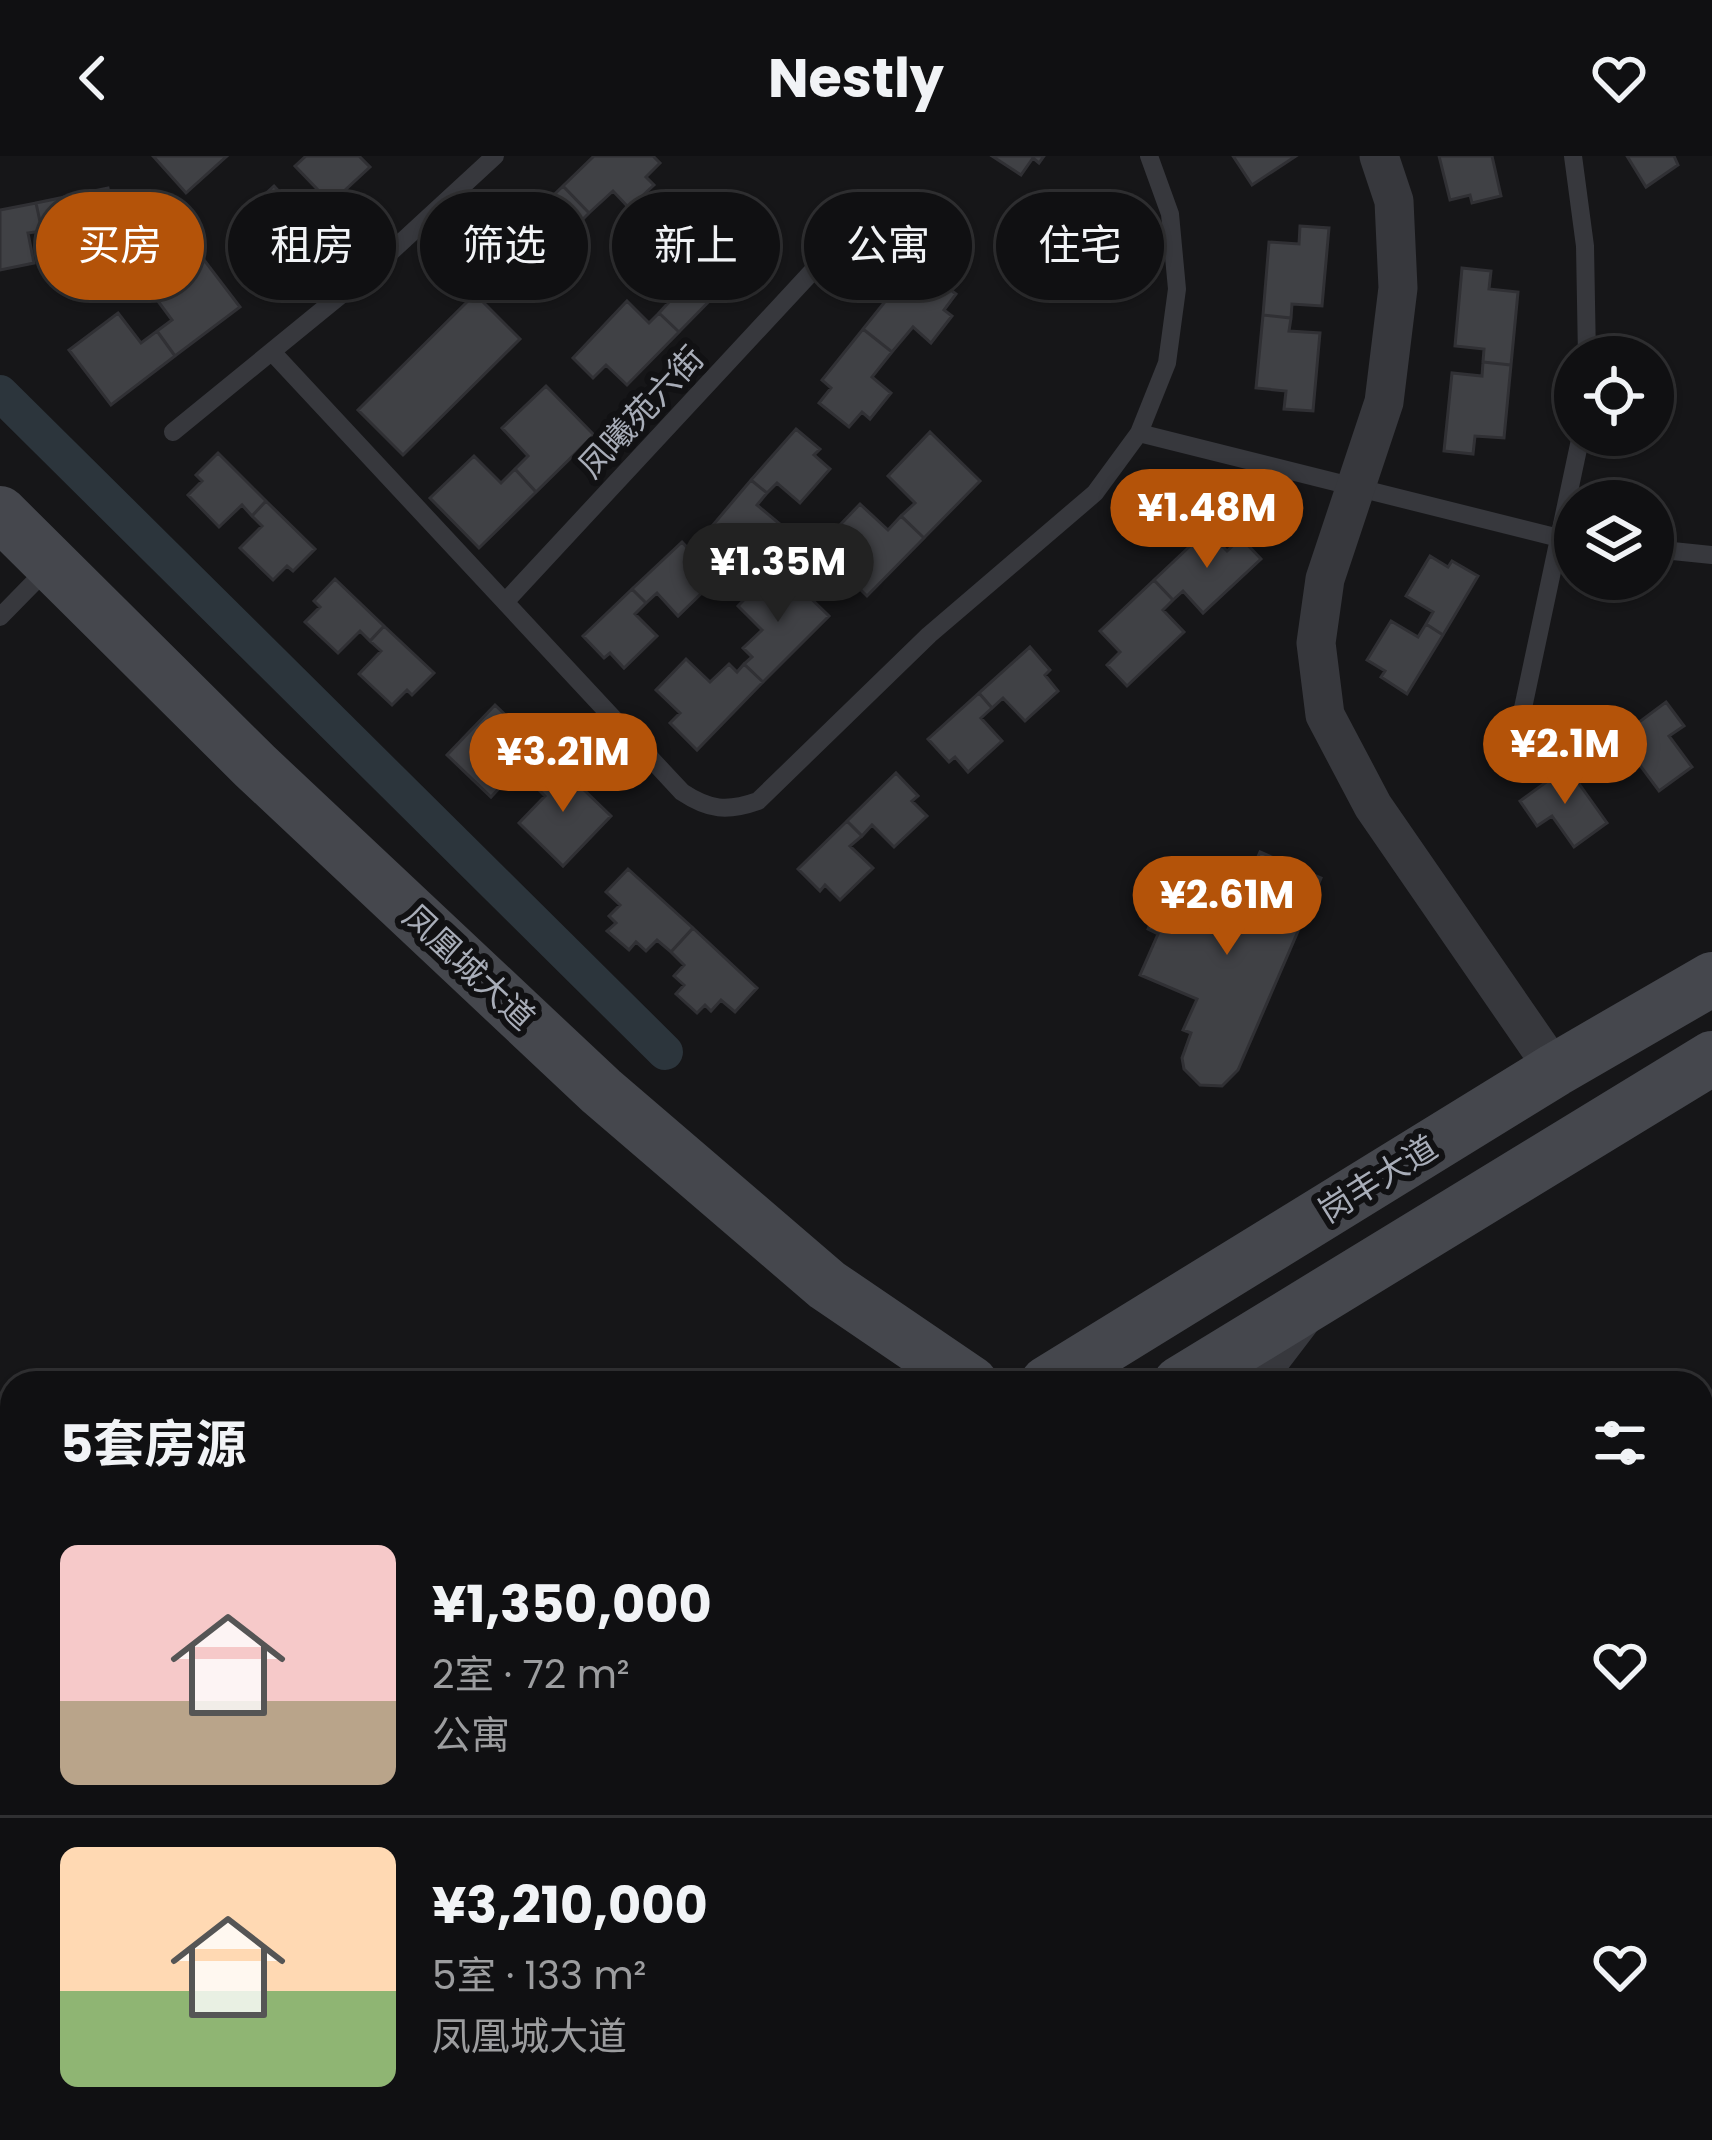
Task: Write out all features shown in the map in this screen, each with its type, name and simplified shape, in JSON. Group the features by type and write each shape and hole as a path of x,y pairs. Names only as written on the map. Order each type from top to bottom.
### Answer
{"main road":[{"name":"凤凰城大道","path":"0,513 254,766 601,1091 826,1285 953,1371"},
{"name":"岗丰大道","path":"1066,1371 1555,1070 1712,979"},
{"path":"1200,1371 1712,1058"}],"street":[{"path":"1379,156 1394,201 1398,288 1384,402 1325,579 1316,644 1325,715 1373,806 1555,1070"},
{"path":"1256,1371 1305,1308"}],"lane":[{"path":"173,432 369,272 495,156"},
{"path":"273,353 682,792 705,807 732,810 758,801 929,635 1095,494 1139,433 1167,363 1178,289 1170,214 1149,156"},
{"path":"1573,156 1586,246 1588,336"},
{"name":"凤曦苑六街","path":"505,602 804,280"},
{"path":"1139,433 1554,537"},
{"path":"1674,552 1712,555"},
{"path":"0,617 52,565"},
{"path":"1513,755 1554,595"}],"building":[{"path":"153,156 227,156 187,192"},
{"path":"306,156 359,156 370,167 343,192 314,192 317,189 295,166"},
{"path":"594,156 653,156 660,163 646,177 654,185 646,192 613,191 589,213 588,192 569,192 563,186"},
{"path":"992,156 1044,156 1039,163 1033,158 1021,175"},
{"path":"1233,156 1296,156 1252,185"},
{"path":"1439,156 1492,156 1501,196 1472,203 1470,195 1450,200"},
{"path":"1627,156 1674,156 1678,165 1646,187"},
{"path":"36,203 36,232 28,233 34,263 0,270 0,210"},
{"path":"1300,226 1329,228 1322,306 1292,304 1291,318 1263,315 1269,242 1299,244"},
{"path":"204,260 228,291 228,300 240,307 175,356 157,331 172,320 157,300 204,300"},
{"path":"1462,268 1491,271 1489,289 1518,292 1511,365 1483,362 1484,349 1455,346"},
{"path":"469,300 481,300 520,339 403,455 358,410"},
{"path":"665,300 710,300 679,332 659,313 668,303"},
{"path":"886,300 952,300 944,310 952,316 931,343 913,327 892,352 863,329"},
{"path":"627,301 649,323 659,313 679,332 627,385 606,365 593,378 573,358"},
{"path":"118,313 141,343 157,331 175,356 111,405 69,350"},
{"path":"1263,315 1291,318 1289,331 1320,333 1313,411 1284,409 1286,391 1256,388"},
{"path":"863,329 892,352 872,377 891,393 870,419 862,412 849,427 819,403 831,388 822,380"},
{"path":"1483,362 1511,365 1504,438 1475,436 1473,454 1444,451 1452,373 1482,376"},
{"path":"546,386 594,435 536,492 515,469 528,456 502,428"},
{"path":"796,429 820,449 814,455 830,469 800,503 777,483 767,493 751,480"},
{"path":"930,432 980,481 924,538 901,516 915,503 888,476"},
{"path":"218,453 266,501 252,516 242,505 219,527 188,495 202,481 196,475"},
{"path":"474,456 501,483 515,469 536,492 479,548 430,498"},
{"path":"751,480 767,493 757,505 781,525 751,560 735,546 729,552 707,532"},
{"path":"266,501 315,549 293,571 287,566 273,580 240,548 262,526 252,516"},
{"path":"860,504 888,530 901,516 924,538 867,596 818,548"},
{"path":"1207,530 1227,551 1241,538 1261,559 1203,613 1183,591 1173,600 1154,580"},
{"path":"682,542 703,564 697,570 711,584 678,616 657,593 646,603 632,589"},
{"path":"1430,556 1448,567 1452,561 1478,576 1443,635 1426,624 1433,612 1406,596"},
{"path":"767,576 792,599 801,589 829,616 763,682 744,664 752,657 743,648 762,630 738,606"},
{"path":"335,579 384,626 370,641 360,631 338,653 305,622 320,607 314,601"},
{"path":"1154,580 1173,600 1163,610 1184,632 1127,686 1107,665 1120,652 1100,631"},
{"path":"632,589 646,603 635,614 657,636 624,668 610,653 604,658 583,636"},
{"path":"1391,621 1418,637 1426,624 1443,635 1407,694 1381,677 1385,671 1367,660"},
{"path":"384,626 434,673 412,695 407,690 392,705 359,674 381,651 370,641"},
{"path":"1030,647 1050,670 1045,675 1058,691 1025,721 1003,698 992,708 979,693"},
{"path":"686,659 710,682 729,664 737,672 744,664 763,682 697,750 670,723 680,713 656,690"},
{"path":"979,693 992,708 981,718 1002,741 968,772 955,757 949,762 928,739"},
{"path":"1666,702 1684,726 1669,736 1692,767 1659,791 1619,737"},
{"path":"495,705 553,760 532,783 517,769 491,797 447,755"},
{"path":"553,760 611,816 563,866 519,823 545,796 532,783"},
{"path":"1567,767 1607,823 1574,847 1552,816 1537,826 1520,801"},
{"path":"896,773 918,796 912,801 927,816 894,847 872,825 862,836 847,821"},
{"path":"847,821 862,836 850,846 873,868 840,900 825,885 820,891 798,869"},
{"path":"1260,852 1321,878 1238,1070 1222,1086 1200,1085 1184,1069 1182,1058 1191,1033 1183,1030 1197,999 1140,975 1158,934 1148,929 1162,897 1172,902 1185,872 1241,896"},
{"path":"628,869 693,928 671,952 657,940 646,951 636,942 629,950 607,931 616,923 609,916 620,905 606,892"},
{"path":"693,928 757,988 735,1012 721,1000 711,1011 705,1005 697,1013 676,994 684,985 674,976 684,965 671,952"}],"waterway":[{"path":"0,393 665,1052"}]}
